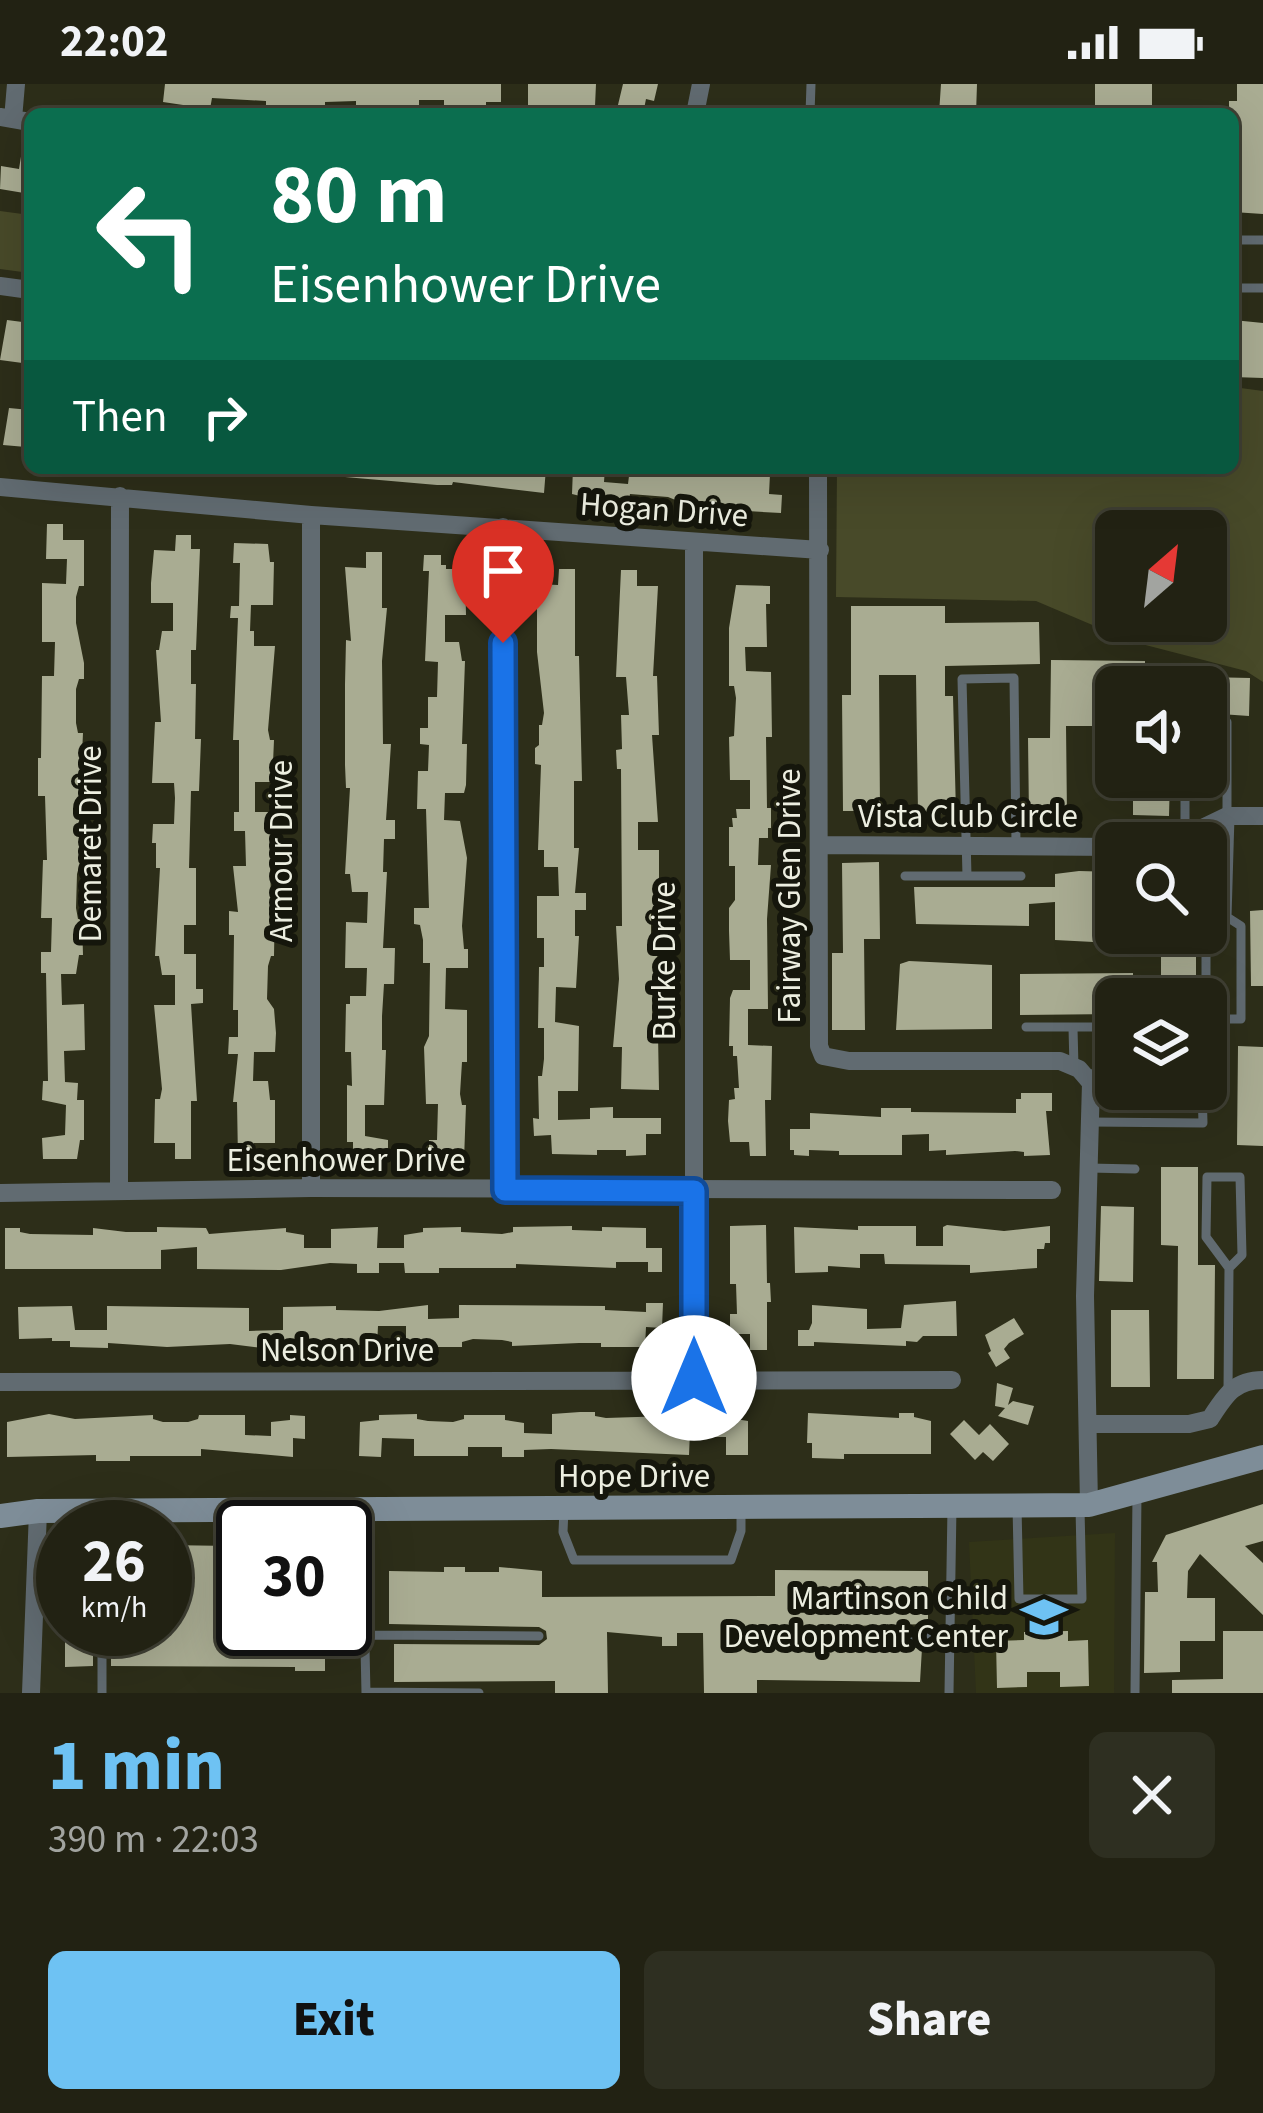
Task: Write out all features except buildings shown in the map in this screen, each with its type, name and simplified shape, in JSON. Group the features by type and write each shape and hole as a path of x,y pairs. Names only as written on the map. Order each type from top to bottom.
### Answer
{"street":[{"path":"14,119 16,84"},
{"name":"Fairway Glen Drive","path":"818,474 819,1046 824,1056 849,1061 1060,1061 1078,1070"},
{"name":"Hogan Drive","path":"0,487 694,544 820,550"},
{"name":"Demaret Drive","path":"119,1191 120,496"},
{"name":"Armour Drive","path":"311,514 311,1188"},
{"path":"503,527 505,1190"},
{"name":"Burke Drive","path":"694,544 694,1378"},
{"path":"1216,822 1228,816 1263,816"},
{"name":"Vista Club Circle","path":"819,845 1095,847"},
{"path":"1078,1070 1091,1083 1085,1505"},
{"name":"Eisenhower Drive","path":"0,1192 1052,1190"},
{"name":"Nelson Drive","path":"0,1382 952,1380"},
{"path":"1088,1424 1189,1424 1210,1419 1228,1391 1244,1380 1263,1380"},
{"name":"Hope Drive","path":"372,1510 1085,1505 1263,1457"},
{"name":"Hope Drive","path":"0,1516 36,1510"},
{"path":"31,1693 36,1562"}],"lane":[{"path":"967,875 962,679 1014,678 1016,845"},
{"path":"1227,722 1227,917 1241,926 1241,1019 1227,1019"},
{"path":"905,875 1021,875"},
{"path":"1026,1027 1095,1027"},
{"path":"1073,1028 1078,1070 1095,1071"},
{"path":"1090,1122 1203,1123 1203,1110"},
{"path":"1089,1168 1135,1169"},
{"path":"1228,1391 1229,1268 1206,1237 1207,1177 1240,1177 1242,1255 1229,1268"},
{"path":"1135,1693 1137,1492"},
{"path":"1017,1506 1019,1599 1082,1600 1085,1505"},
{"path":"949,1693 952,1507"},
{"path":"564,1509 563,1532 574,1560 673,1561 731,1560 741,1531 741,1508"},
{"path":"372,1635 539,1636"},
{"path":"772,1637 950,1635"},
{"path":"102,1656 102,1693"},
{"path":"365,1656 366,1692 479,1693"}],"shaded area":[{"path":"0,211 24,214 24,272 0,269"},
{"path":"1239,388 1263,391 1263,682 1246,671 1134,642 1227,642 1227,510 1095,510 1095,626 1036,601 836,597 837,474 1239,474"},
{"name":"Martinson Child Development Center","path":"1115,1533 1114,1693 976,1693 969,1542"}],"place":[{"name":"Martinson Child Development Center","path":"1044,1617"}],"route":[{"path":"503,643 505,1190 694,1191 694,1378"}]}
